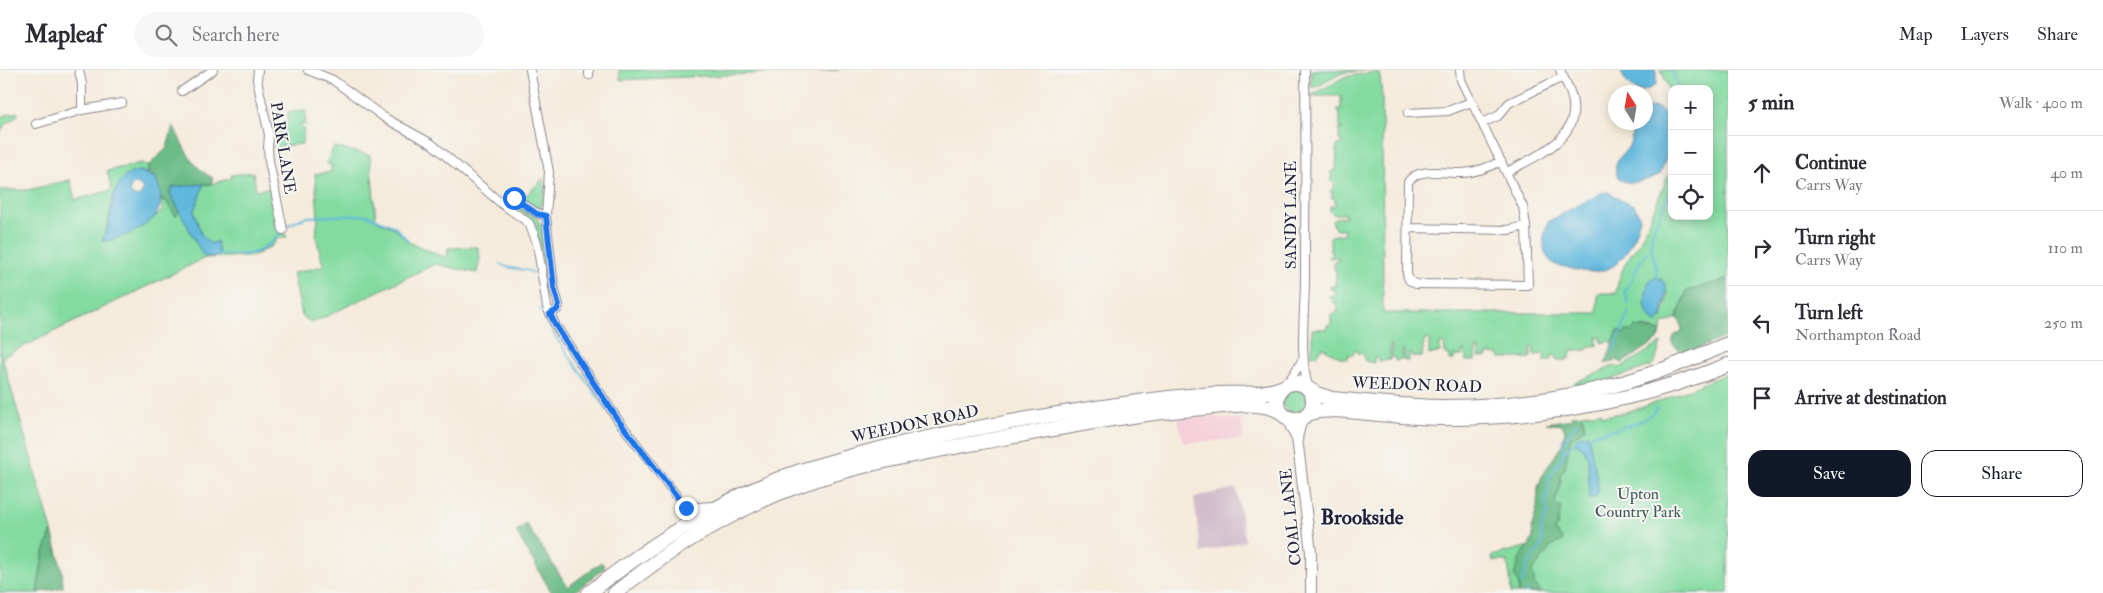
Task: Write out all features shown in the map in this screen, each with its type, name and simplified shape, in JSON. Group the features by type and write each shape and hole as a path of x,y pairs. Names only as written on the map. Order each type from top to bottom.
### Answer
{"highway":[{"name":"WEEDON ROAD","path":"1308,388 1316,394 1332,399 1445,407 1507,404 1567,396 1612,386 1728,344"},
{"name":"WEEDON ROAD","path":"1305,416 1318,411 1336,410 1444,418 1537,413 1618,400 1652,391 1728,365"},
{"path":"1300,383 1308,388 1313,400 1312,407 1305,416 1294,419 1283,414 1276,400 1284,386 1300,383"},
{"name":"WEEDON ROAD","path":"589,593 680,528 722,504 806,469 932,437 1159,398 1253,393 1273,391 1284,386"},
{"name":"WEEDON ROAD","path":"615,593 653,563 707,528 768,498 822,478 864,466 1116,417 1259,405 1268,406 1283,414"}],"street":[{"path":"79,70 82,110"},
{"path":"182,91 212,70"},
{"name":"PARK LANE","path":"258,70 257,80 269,135 268,148 283,230"},
{"path":"308,70 333,80 385,118 432,144 502,204 529,223 534,232 550,314 568,347 603,400 695,520 707,528"},
{"path":"530,70 549,172 546,216 554,288 559,305 557,310 550,314"},
{"name":"SANDY LANE","path":"1302,360 1304,346 1304,70"},
{"path":"1460,70 1461,80 1507,172 1523,207 1526,226 1528,285 1416,284 1409,280 1407,274 1408,182 1412,176 1419,173 1465,173 1501,161"},
{"path":"1482,123 1498,116 1513,100 1561,74 1572,98 1572,124 1562,139 1507,172"},
{"path":"36,124 82,110 122,102"},
{"path":"1408,113 1448,111 1472,102"},
{"path":"502,204 506,198 511,196 537,214 546,216"},
{"path":"1408,228 1508,230 1526,226"},
{"path":"1284,386 1302,360"},
{"path":"1302,360 1308,388"},
{"name":"COAL LANE","path":"1283,414 1297,438 1311,552 1311,593"},
{"name":"COAL LANE","path":"1297,438 1305,416"},
{"path":"685,505 702,507 722,504"},
{"path":"680,528 685,505"}],"shaded area":[{"path":"1216,417 1242,419 1243,439 1183,443 1178,418"},
{"path":"1236,488 1245,541 1201,553 1194,497"}],"green space":[{"path":"619,70 839,70 620,80"},
{"path":"1311,70 1367,70 1342,73 1316,87 1311,87"},
{"path":"1661,70 1728,70 1728,279 1710,285 1678,312 1677,318 1663,324 1661,331 1644,327 1623,334 1618,330 1614,342 1601,343 1601,337 1597,337 1597,346 1588,346 1587,350 1571,350 1570,358 1567,358 1567,360 1557,360 1554,355 1550,361 1544,361 1545,354 1534,355 1534,348 1531,347 1531,358 1500,358 1499,355 1488,354 1488,357 1479,357 1479,349 1476,349 1475,361 1466,361 1465,351 1462,351 1462,356 1454,356 1454,360 1450,360 1450,355 1445,354 1444,343 1440,344 1440,352 1429,355 1429,339 1424,340 1422,357 1413,357 1412,354 1409,354 1409,361 1404,361 1404,350 1402,350 1402,360 1395,361 1395,358 1392,357 1392,345 1390,345 1390,360 1378,361 1377,358 1374,358 1374,363 1365,361 1363,353 1357,353 1357,350 1354,350 1353,355 1348,355 1348,359 1341,358 1322,347 1317,355 1312,355 1312,329 1327,329 1327,325 1331,325 1331,314 1338,312 1337,303 1333,303 1333,298 1329,298 1329,296 1336,294 1336,291 1330,289 1330,286 1335,286 1336,270 1334,269 1334,261 1339,260 1338,257 1329,258 1330,254 1333,254 1330,251 1330,236 1344,234 1344,229 1335,229 1332,221 1335,218 1345,217 1345,214 1333,214 1330,211 1330,206 1335,206 1335,199 1332,198 1332,192 1330,192 1335,185 1330,180 1333,177 1330,172 1336,170 1337,146 1343,143 1343,141 1339,140 1339,129 1343,129 1340,127 1340,114 1338,112 1338,109 1341,109 1341,96 1311,96 1344,77 1374,72 1380,76 1382,96 1383,313 1597,313 1598,293 1616,293 1624,267 1630,255 1639,244 1668,176 1668,220 1713,220 1713,85 1668,85 1668,87","holes":["1661,278 1668,294 1662,319"]},
{"path":"306,111 305,125 301,124 301,128 304,129 302,144 273,147 273,134 278,133 277,125 284,124 287,121 288,112"},
{"path":"17,112 18,115 4,126 0,133 0,117"},
{"path":"173,125 194,162 213,178 211,184 173,187 170,193 179,211 176,216 166,201 161,198 156,178 148,173 148,166 167,148"},
{"path":"334,147 370,155 376,220 394,228 408,242 447,258 448,248 478,247 480,258 477,273 435,264 312,323 302,316 293,273 323,266 316,236 318,218 315,174 331,172 331,165 326,163"},
{"path":"141,163 148,166 148,173 140,171 118,187 102,239 152,219 163,210 161,198 166,201 176,216 170,193 173,187 211,184 232,178 231,175 253,172 256,190 272,188 280,228 287,237 278,238 272,246 253,256 205,258 2,357 52,531 43,555 37,593 0,593 0,190 28,190 70,180 75,200 112,190 107,171"},
{"path":"543,179 545,188 542,205 537,209 522,199"},
{"path":"509,199 536,217 542,227 555,308 551,307 536,224 508,203"},
{"path":"1728,279 1728,336 1689,352 1683,352 1672,344 1674,336 1682,331 1681,323 1677,318 1687,291"},
{"path":"1635,327 1661,331 1658,340 1622,363 1617,360 1605,364 1618,330 1623,334 1625,331 1631,331"},
{"path":"1661,343 1655,362 1651,366 1576,391 1574,383 1616,365 1620,368"},
{"name":"Upton Country Park","path":"1728,373 1728,593 1528,593 1540,536 1570,440 1585,428 1582,414 1601,412 1603,416 1635,409 1667,399"},
{"path":"1295,387 1304,391 1308,400 1304,409 1295,413 1286,409 1282,400 1286,391"},
{"path":"1582,414 1585,428 1570,440 1565,468 1560,475 1561,481 1555,503 1561,508 1557,527 1554,530 1563,540 1550,548 1532,572 1535,584 1542,593 1519,593 1519,585 1514,575 1521,556 1533,537 1532,526 1537,507 1538,487 1543,474 1562,445 1565,430 1562,425 1546,423 1572,419 1571,416"},
{"path":"526,524 568,587 601,562 605,567 573,593 552,593 516,532"},
{"path":"52,531 62,570 63,587 37,593 43,555"},
{"path":"1529,546 1519,563 1519,593 1511,593 1507,561 1493,561 1492,556"}],"water":[{"path":"1620,70 1656,70 1656,84 1653,86 1629,85"},
{"path":"1653,107 1663,112 1668,118 1668,149 1660,174 1640,181 1626,182 1620,179 1617,174 1617,163 1629,146 1632,130 1653,130"},
{"path":"140,171 156,178 161,198 160,205 152,219 137,230 118,238 102,241 108,225 116,190 124,177","holes":["139,184 143,189 138,197 132,195 130,191 131,186"]},
{"path":"204,184 194,211 201,234 210,244 217,241 219,254 213,257 203,256 170,193 173,187"},
{"path":"1608,192 1634,205 1640,218 1634,236 1621,259 1605,270 1592,272 1558,266 1549,260 1544,249 1544,238 1549,221 1601,193"},
{"path":"1655,277 1663,281 1666,288 1662,315 1656,323 1648,314 1645,304 1649,280"},
{"path":"1588,434 1599,489 1596,496 1589,499 1588,459 1584,449 1574,442 1579,436"}],"waterway":[{"path":"1672,70 1678,85"},
{"path":"1657,277 1657,269 1651,246 1653,232 1668,197"},
{"path":"286,226 306,217 367,215 395,227 408,241"},
{"path":"219,254 246,254 259,251 265,248 280,233"},
{"path":"1628,304 1625,291 1640,261 1647,252"},
{"path":"500,264 535,273"},
{"path":"540,309 557,339 629,441"},
{"path":"1613,352 1629,311"},
{"path":"1589,436 1637,423 1653,413 1657,407"},
{"path":"1563,452 1564,440 1577,422"},
{"path":"1523,584 1527,565 1540,548 1542,541 1541,529 1547,514 1545,503 1549,476 1566,450 1574,442"}],"district":[{"name":"Brookside","path":"1362,517"}],"route":[{"path":"514,198 537,214 546,216 554,288 559,305 559,308 550,314 556,326 589,379 618,420 686,508"}]}
